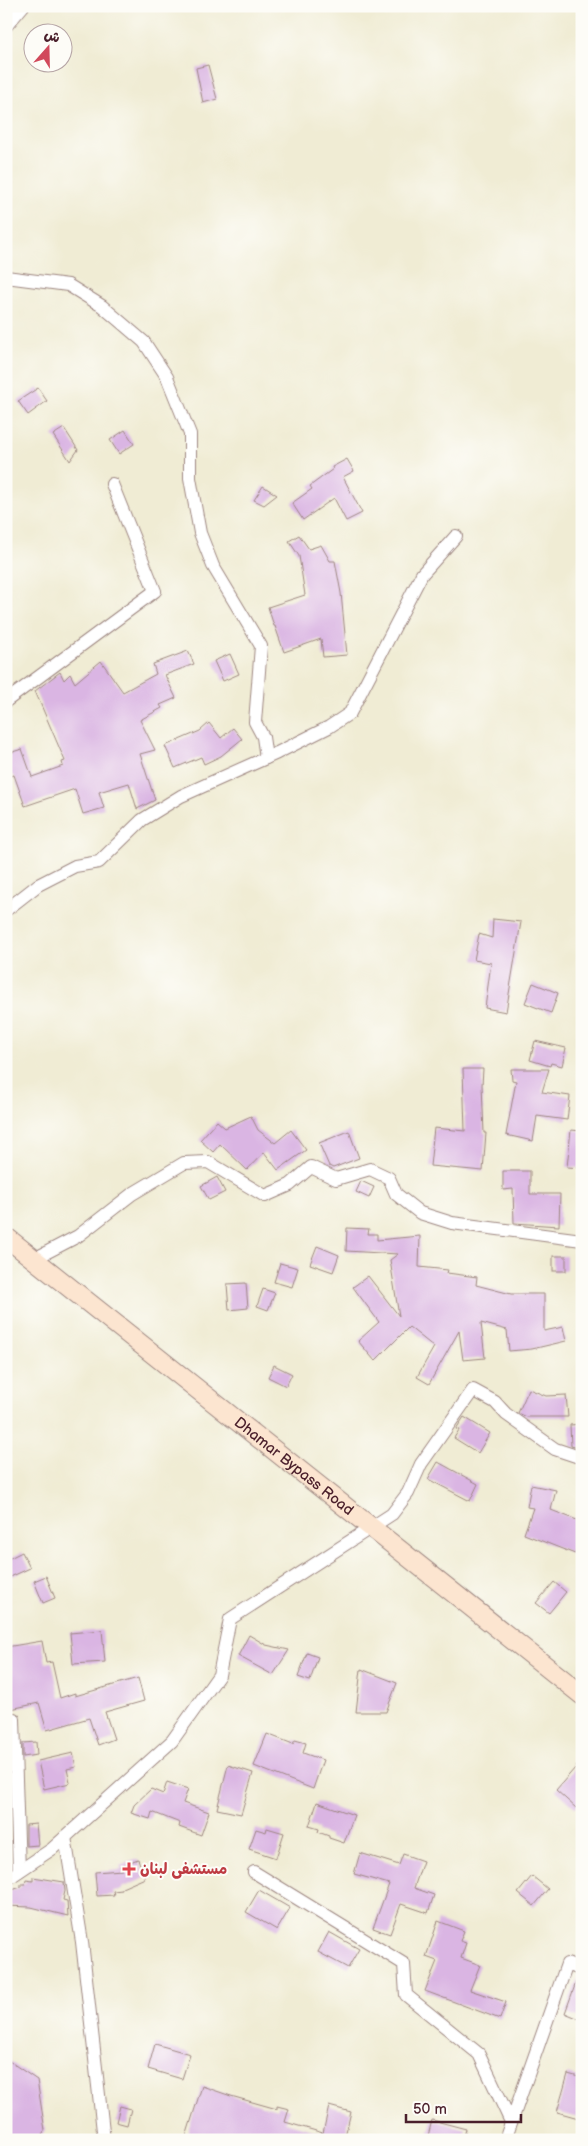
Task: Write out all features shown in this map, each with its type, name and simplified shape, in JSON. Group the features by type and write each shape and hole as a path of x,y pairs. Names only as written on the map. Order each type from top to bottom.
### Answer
{"main road":[{"name":"Dhamar Bypass Road","path":"6,1237 582,1695"}],"street":[{"path":"6,26 23,6"},
{"path":"6,277 68,285 102,306 144,342 167,377 190,434 190,478 200,533 213,566 261,646 255,722 263,737 266,758"},
{"path":"6,701 155,591 112,484"},
{"path":"6,910 38,885 75,866 99,862 142,820 181,796 266,758 329,727 350,713 422,574 456,536"},
{"path":"34,1259 78,1236 132,1194 184,1163 208,1162 265,1196 290,1185 311,1166 336,1179 370,1169 389,1178 396,1194 420,1213 452,1223 582,1240"},
{"path":"6,1880 52,1849 172,1741 219,1675 230,1619 392,1514 408,1493 421,1464 473,1390 495,1402 506,1414 555,1449 582,1458"},
{"path":"14,1719 19,1871"},
{"path":"66,1836 82,1942 104,2140"},
{"path":"254,1872 404,1964 406,1995 479,2054 511,2122"},
{"path":"505,2140 567,1964 582,1970"}],"building":[{"path":"208,65 217,99 203,103 196,68"},
{"path":"38,388 47,401 28,415 18,401"},
{"path":"64,428 78,450 70,461 53,435"},
{"path":"125,430 134,444 119,454 110,440"},
{"path":"347,459 354,471 343,477 362,513 346,521 334,498 303,520 292,503 312,489 310,486 333,469 332,467"},
{"path":"263,486 277,495 264,505 254,500"},
{"path":"299,535 309,549 321,545 330,561 335,561 341,593 347,655 323,657 321,639 284,652 268,607 305,595 299,556 289,541"},
{"path":"188,651 194,664 165,675 176,698 160,705 162,708 140,720 155,750 140,754 155,800 137,809 129,783 99,792 104,808 83,814 75,789 25,806 14,775 6,777 6,754 22,749 32,777 63,766 62,762 65,761 35,691 60,672 64,680 70,674 75,683 101,661 123,692 156,674 153,664"},
{"path":"230,654 239,674 223,681 214,661"},
{"path":"209,723 221,738 233,728 242,739 221,756 204,764 201,757 175,768 165,746 200,731"},
{"path":"493,919 521,922 506,1012 485,1008 491,963 474,960 479,934 492,938"},
{"path":"533,983 558,993 551,1013 525,1003"},
{"path":"535,1041 566,1048 562,1066 551,1063 550,1066 530,1060"},
{"path":"463,1069 483,1069 484,1133 486,1133 483,1171 430,1166 434,1128 465,1131"},
{"path":"511,1069 549,1069 542,1092 570,1096 567,1120 537,1116 533,1141 506,1135 516,1081 512,1080"},
{"path":"251,1116 258,1130 275,1143 291,1130 306,1150 278,1170 264,1152 247,1170 220,1144 213,1152 200,1140 217,1121 225,1128"},
{"path":"571,1130 582,1131 582,1168 567,1167"},
{"path":"349,1131 359,1158 333,1168 329,1166 319,1143"},
{"path":"503,1171 530,1171 530,1194 560,1194 559,1226 514,1223 513,1189 503,1190"},
{"path":"217,1177 225,1192 209,1200 201,1186"},
{"path":"361,1181 374,1187 369,1198 356,1192"},
{"path":"347,1228 369,1229 368,1234 377,1234 377,1240 420,1236 419,1267 448,1270 447,1273 477,1277 476,1285 511,1294 544,1294 544,1331 563,1327 566,1341 532,1349 509,1351 507,1330 481,1323 485,1358 463,1360 459,1331 429,1384 417,1377 434,1347 409,1327 375,1361 358,1341 379,1322 353,1287 368,1276 399,1316 390,1260 398,1254 346,1251"},
{"path":"317,1246 339,1255 333,1272 310,1264"},
{"path":"553,1256 566,1256 566,1271 553,1271"},
{"path":"280,1263 298,1268 292,1287 274,1282"},
{"path":"246,1283 248,1308 229,1310 227,1284"},
{"path":"263,1289 275,1293 268,1310 257,1306"},
{"path":"274,1365 292,1374 286,1386 268,1377"},
{"path":"529,1389 546,1396 566,1395 568,1417 527,1417 518,1413"},
{"path":"464,1417 490,1433 478,1453 454,1438 459,1430 456,1429"},
{"path":"582,1424 582,1449 571,1446 570,1425"},
{"path":"438,1462 478,1484 470,1501 428,1479"},
{"path":"531,1485 556,1490 551,1510 582,1522 582,1537 575,1554 524,1534 533,1508 527,1507"},
{"path":"22,1552 30,1568 6,1579 6,1560"},
{"path":"46,1576 55,1598 43,1603 34,1581"},
{"path":"554,1582 566,1592 549,1613 536,1603"},
{"path":"102,1630 105,1662 73,1664 70,1633"},
{"path":"249,1635 266,1645 289,1650 273,1675 238,1656"},
{"path":"42,1641 46,1663 52,1662 60,1698 75,1693 75,1696 138,1678 144,1701 105,1712 114,1739 98,1745 89,1718 47,1730 39,1703 6,1710 6,1647"},
{"path":"307,1653 318,1657 310,1681 298,1677"},
{"path":"361,1669 397,1683 386,1712 356,1712"},
{"path":"267,1734 293,1744 295,1740 306,1743 303,1753 323,1760 313,1789 254,1766"},
{"path":"36,1742 37,1755 23,1757 23,1743"},
{"path":"73,1753 76,1767 67,1769 70,1783 44,1789 38,1761"},
{"path":"582,1760 582,1802 576,1808 556,1790"},
{"path":"228,1765 253,1773 241,1814 217,1809"},
{"path":"167,1782 188,1789 183,1803 209,1812 201,1835 179,1827 180,1823 152,1812 150,1819 131,1813 134,1805 151,1789 163,1794"},
{"path":"317,1802 354,1815 344,1843 329,1838 329,1836 318,1832 319,1829 309,1826"},
{"path":"36,1824 38,1845 26,1846 26,1825"},
{"path":"267,1828 284,1833 276,1858 249,1849 256,1829 266,1832"},
{"path":"360,1853 399,1865 403,1854 423,1861 414,1888 434,1895 428,1913 401,1904 390,1934 373,1928 389,1884 354,1874"},
{"path":"138,1859 145,1878 122,1888 122,1890 113,1891 114,1895 97,1896 95,1872 122,1870 120,1866"},
{"path":"532,1876 548,1889 534,1906 518,1893"},
{"path":"33,1877 64,1882 63,1900 67,1901 68,1916 31,1907 6,1906 6,1892 21,1887 21,1884 25,1884 26,1880 33,1881"},
{"path":"259,1890 290,1908 277,1930 246,1912"},
{"path":"438,1921 464,1931 460,1941 466,1943 461,1958 480,1965 470,1990 506,2002 500,2019 425,1991 437,1961 426,1957"},
{"path":"329,1932 359,1949 348,1968 318,1952"},
{"path":"578,1977 582,1978 582,2020 565,2013"},
{"path":"155,2044 190,2054 182,2079 148,2069"},
{"path":"6,2059 37,2080 45,2130 38,2140 6,2140"},
{"path":"568,2074 582,2078 582,2119 557,2112"},
{"path":"202,2086 277,2109 277,2106 289,2109 285,2122 323,2133 329,2106 351,2112 344,2140 185,2140"},
{"path":"120,2106 131,2109 127,2125 116,2122"},
{"path":"432,2120 466,2129 463,2140 427,2140"}],"place":[{"name":"مستشفى لبنان","path":"129,1869"}]}
